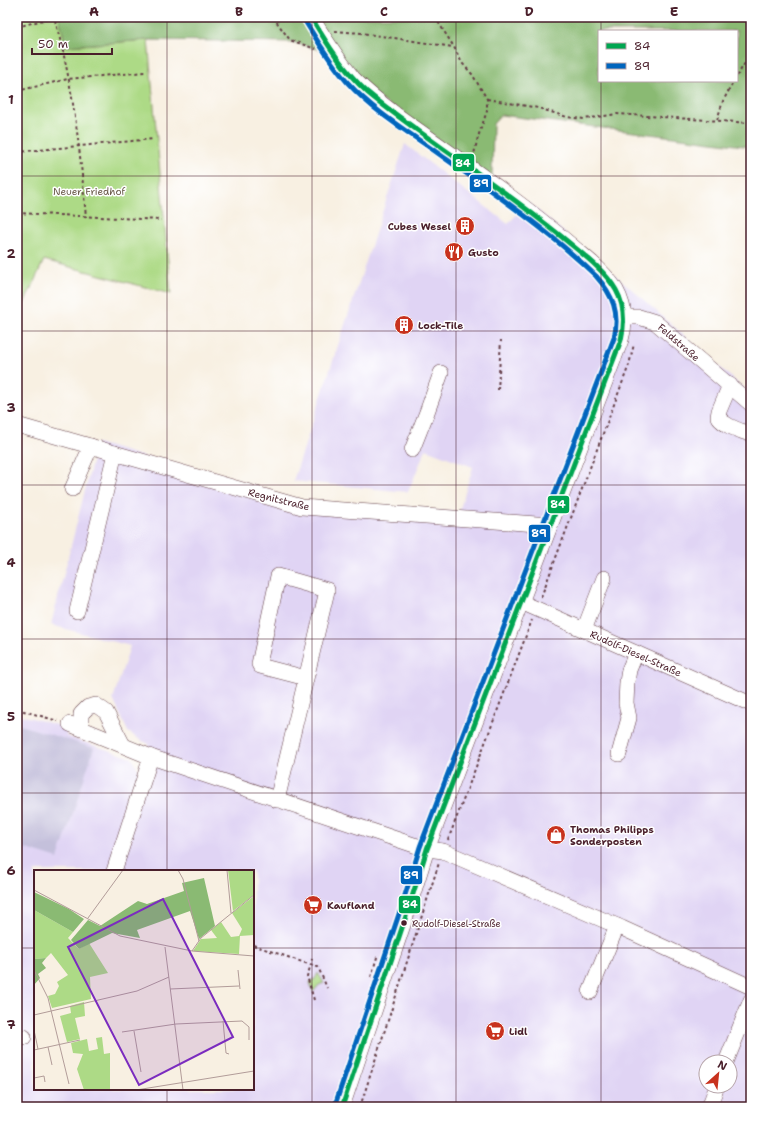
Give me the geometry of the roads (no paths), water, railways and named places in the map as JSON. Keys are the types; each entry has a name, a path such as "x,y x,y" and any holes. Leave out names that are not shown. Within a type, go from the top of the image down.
{"street":[{"path":"310,17 326,42 353,78 372,96 547,225 608,278 616,291 625,317 625,326 621,340 427,849 404,923 342,1107"},
{"name":"Feldstraße","path":"625,317 639,317 655,322 751,404"},
{"path":"412,450 441,373"},
{"path":"730,386 719,411 718,417 722,422 732,428 747,432 751,430"},
{"name":"Regnitstraße","path":"17,425 302,507 550,525"},
{"path":"72,489 91,446"},
{"path":"77,611 115,453"},
{"path":"277,800 327,591 278,576 259,664 260,666 306,678"},
{"path":"584,630 604,578"},
{"name":"Rudolf-Diesel-Straße","path":"521,602 751,704"},
{"path":"619,754 630,718 626,703 627,682 629,670 636,653"},
{"path":"123,745 106,712 96,705 88,707 81,714 75,726 151,757 277,800 427,849 443,851 617,926 751,987"},
{"path":"114,870 151,757"},
{"path":"590,992 617,926"},
{"path":"729,1054 751,1000"},
{"path":"708,1107 714,1094"}],"place":[{"name":"Cubes Wesel","path":"465,226"},
{"name":"Gusto","path":"454,252"},
{"name":"Lock-Tile","path":"404,325"},
{"name":"Thomas Philipps Sonderposten","path":"556,835"},
{"name":"Kaufland","path":"313,905"},
{"name":"Rudolf-Diesel-Straße","path":"404,923"},
{"name":"Lidl","path":"495,1031"}],"park label":[{"name":"Neuer Friedhof","path":"89,191"}]}
